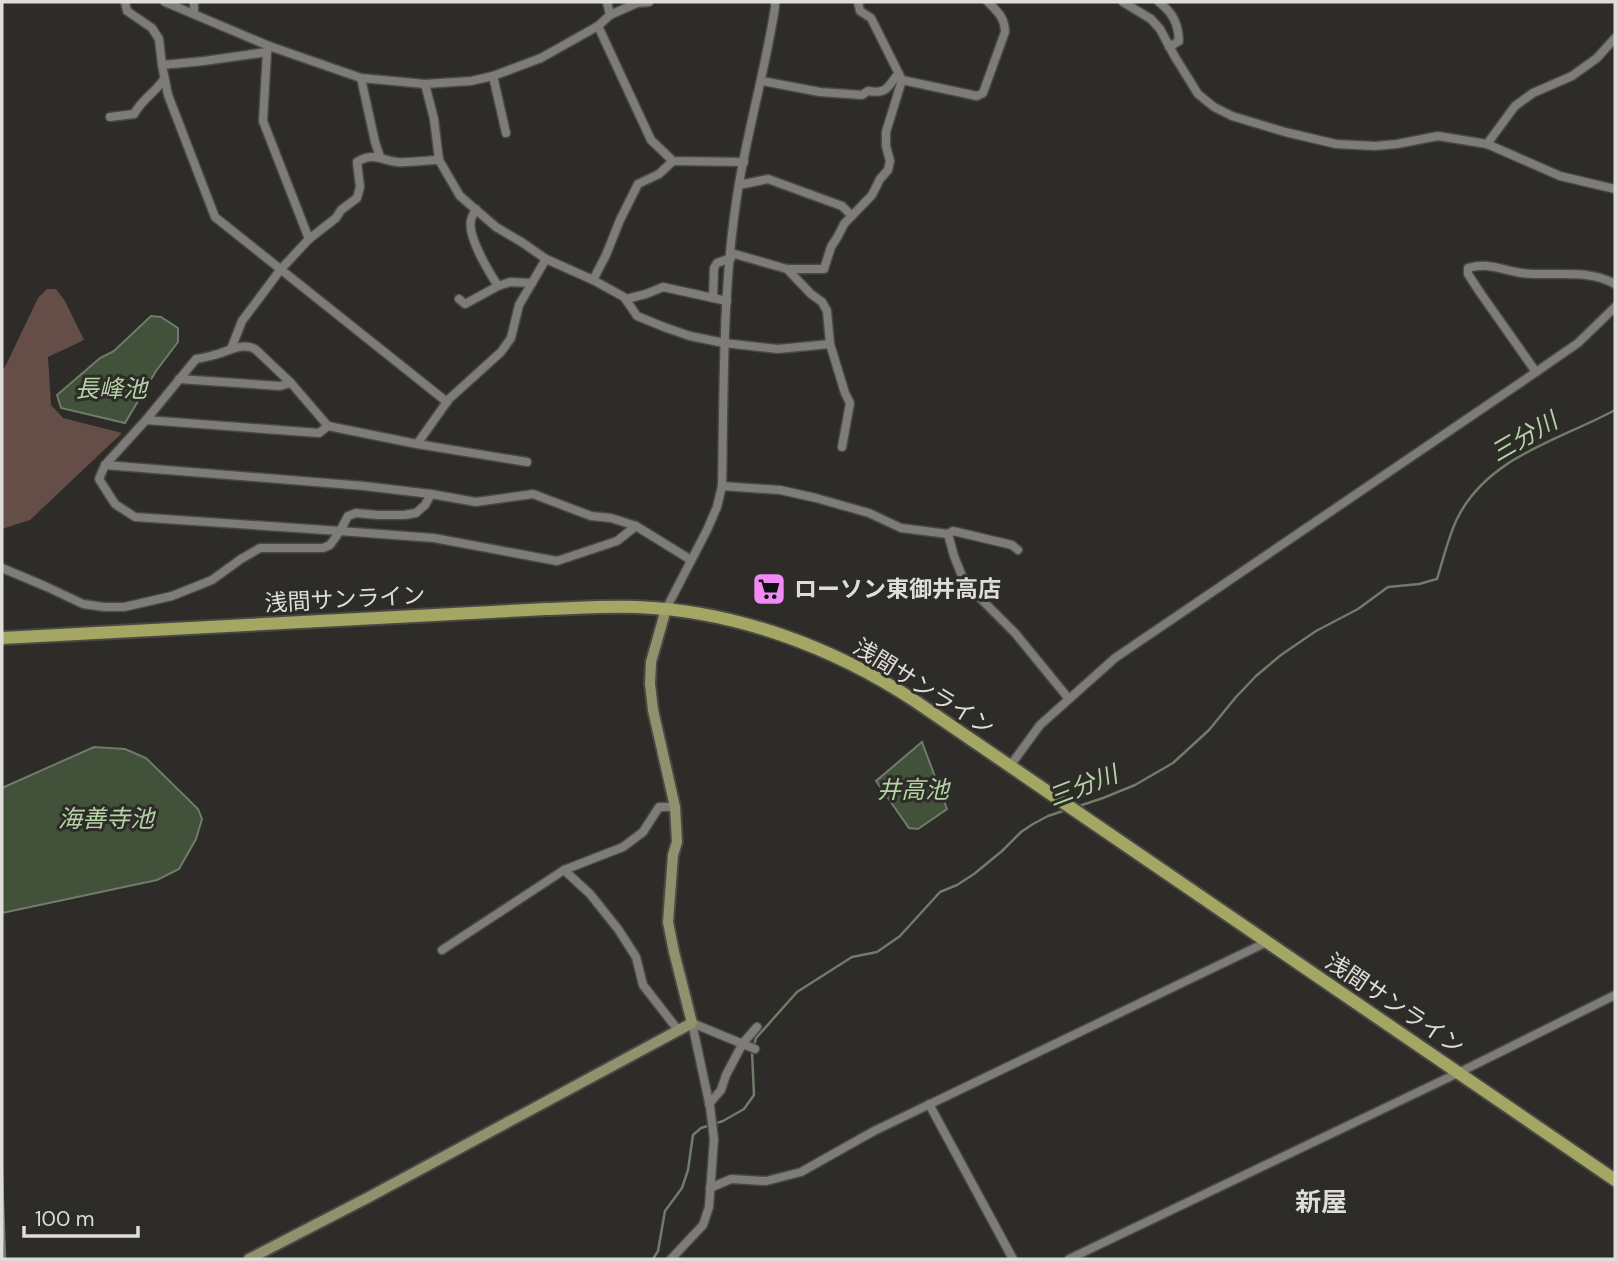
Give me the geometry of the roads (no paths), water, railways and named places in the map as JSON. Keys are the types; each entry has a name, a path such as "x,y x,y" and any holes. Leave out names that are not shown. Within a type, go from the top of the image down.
{"main road":[{"name":"浅間サンライン","path":"2,638 546,609 637,607 705,616 793,639 836,657 900,691 1615,1180"}],"street":[{"path":"125,2 127,12 152,28 159,40 168,95 215,217 447,402"},
{"path":"164,2 268,49 361,78 425,83 471,82 493,76 541,58 598,26 610,15 637,3 649,2"},
{"path":"194,2 194,14"},
{"path":"607,2 610,15"},
{"path":"671,1259 703,1225 709,1207 714,1139 692,1023 668,922 673,855 677,842 675,807 653,710 651,662 666,610 707,530 722,486 724,343 731,255 739,184 762,81 775,2"},
{"path":"713,298 714,268 731,255 787,269 824,269 831,247 844,223 872,195 888,170 890,161 886,132 900,77 871,18 860,11 858,2"},
{"path":"900,77 977,96 983,93 1005,32 999,12 988,2"},
{"path":"1123,2 1151,19 1160,29 1198,94 1214,107 1232,116 1336,144 1375,146 1438,136 1487,144 1560,176 1615,189"},
{"path":"1159,2 1170,11 1178,27 1179,41 1169,47"},
{"path":"598,26 651,140 673,161 744,162"},
{"path":"1487,144 1515,106 1533,93 1572,76 1597,58 1615,37"},
{"path":"162,65 204,61 268,49"},
{"path":"268,49 263,121 309,239"},
{"path":"493,76 506,133"},
{"path":"762,81 820,92 862,95 868,91 879,93 886,90 900,77"},
{"path":"361,78 380,157"},
{"path":"110,117 134,114 142,101 156,91 164,79"},
{"path":"425,83 434,119 439,160 460,196 496,227 546,259 593,280 626,299 637,316 690,336 778,349 830,344"},
{"path":"231,349 242,321 281,270 309,239 357,198 360,187 357,162 365,157 380,157 398,162 439,160"},
{"path":"593,280 638,184 659,174 673,161"},
{"path":"739,184 768,179 842,206 852,216"},
{"path":"476,209 471,220 471,229 485,264 498,286"},
{"path":"417,444 447,402 501,352 511,338 519,305 546,259"},
{"path":"1536,372 1479,291 1468,274 1468,268 1490,265 1523,273 1590,275 1615,284"},
{"path":"787,269 828,311 830,344 850,403 842,447"},
{"path":"459,299 465,304 510,282 532,283"},
{"path":"626,299 663,287 727,301"},
{"path":"1010,766 1040,725 1115,658 1536,372 1578,342 1615,307"},
{"path":"527,462 328,426 291,383 248,345 196,359 146,421 105,465 99,479 116,504 135,517 434,538 557,561 617,541 636,526"},
{"path":"179,379 280,386 291,383"},
{"path":"146,421 319,433 328,426"},
{"path":"105,465 364,486 477,502 533,494 591,516 611,518 636,526 691,560"},
{"path":"722,486 790,492 869,513 901,528 948,534 953,531 1012,545 1018,550"},
{"path":"2,568 83,604 124,607 172,596 212,580 260,548 323,548 331,545 348,516 356,513 416,513 425,505 431,494"},
{"path":"948,534 954,556 968,586 1015,633 1069,699"},
{"path":"442,950 564,870 623,847 643,832 659,807 675,807"},
{"path":"564,870 590,894 618,929 636,957 643,985 678,1030"},
{"path":"710,1188 731,1179 766,1181 801,1172 874,1131 1267,942"},
{"path":"1069,1259 1615,995"},
{"path":"249,1259 692,1023 755,1049"},
{"path":"709,1104 722,1090 726,1074 743,1043 757,1027"},
{"path":"929,1104 1013,1259"}],"water":[{"name":"長峰池","path":"151,316 161,317 178,328 178,342 156,371 125,423 61,408 57,395 100,358 114,351"},
{"name":"井高池","path":"922,742 947,809 918,829 909,828 876,781"},
{"name":"海善寺池","path":"94,747 125,749 146,758 198,809 202,819 196,839 179,869 157,880 2,913 2,788"}],"waterway":[{"name":"三分川","path":"1076,807 1135,785 1173,763 1209,730 1256,676 1316,631 1358,609 1388,587 1437,579 1458,517 1471,496 1488,479 1528,452 1615,410"},
{"name":"三分川","path":"754,1045 756,1038 797,992 852,957 877,952 900,936 940,892 974,874 1033,824 1066,810"},
{"name":"三分川","path":"653,1259 658,1251 665,1211 682,1188 688,1170 693,1135 701,1128 723,1121 744,1109 754,1095 752,1051"},
{"path":"2,1174 5,1259"}],"place":[{"name":"ローソン東御井高店","path":"769,589"}],"district":[{"name":"新屋","path":"1321,1202"}]}
